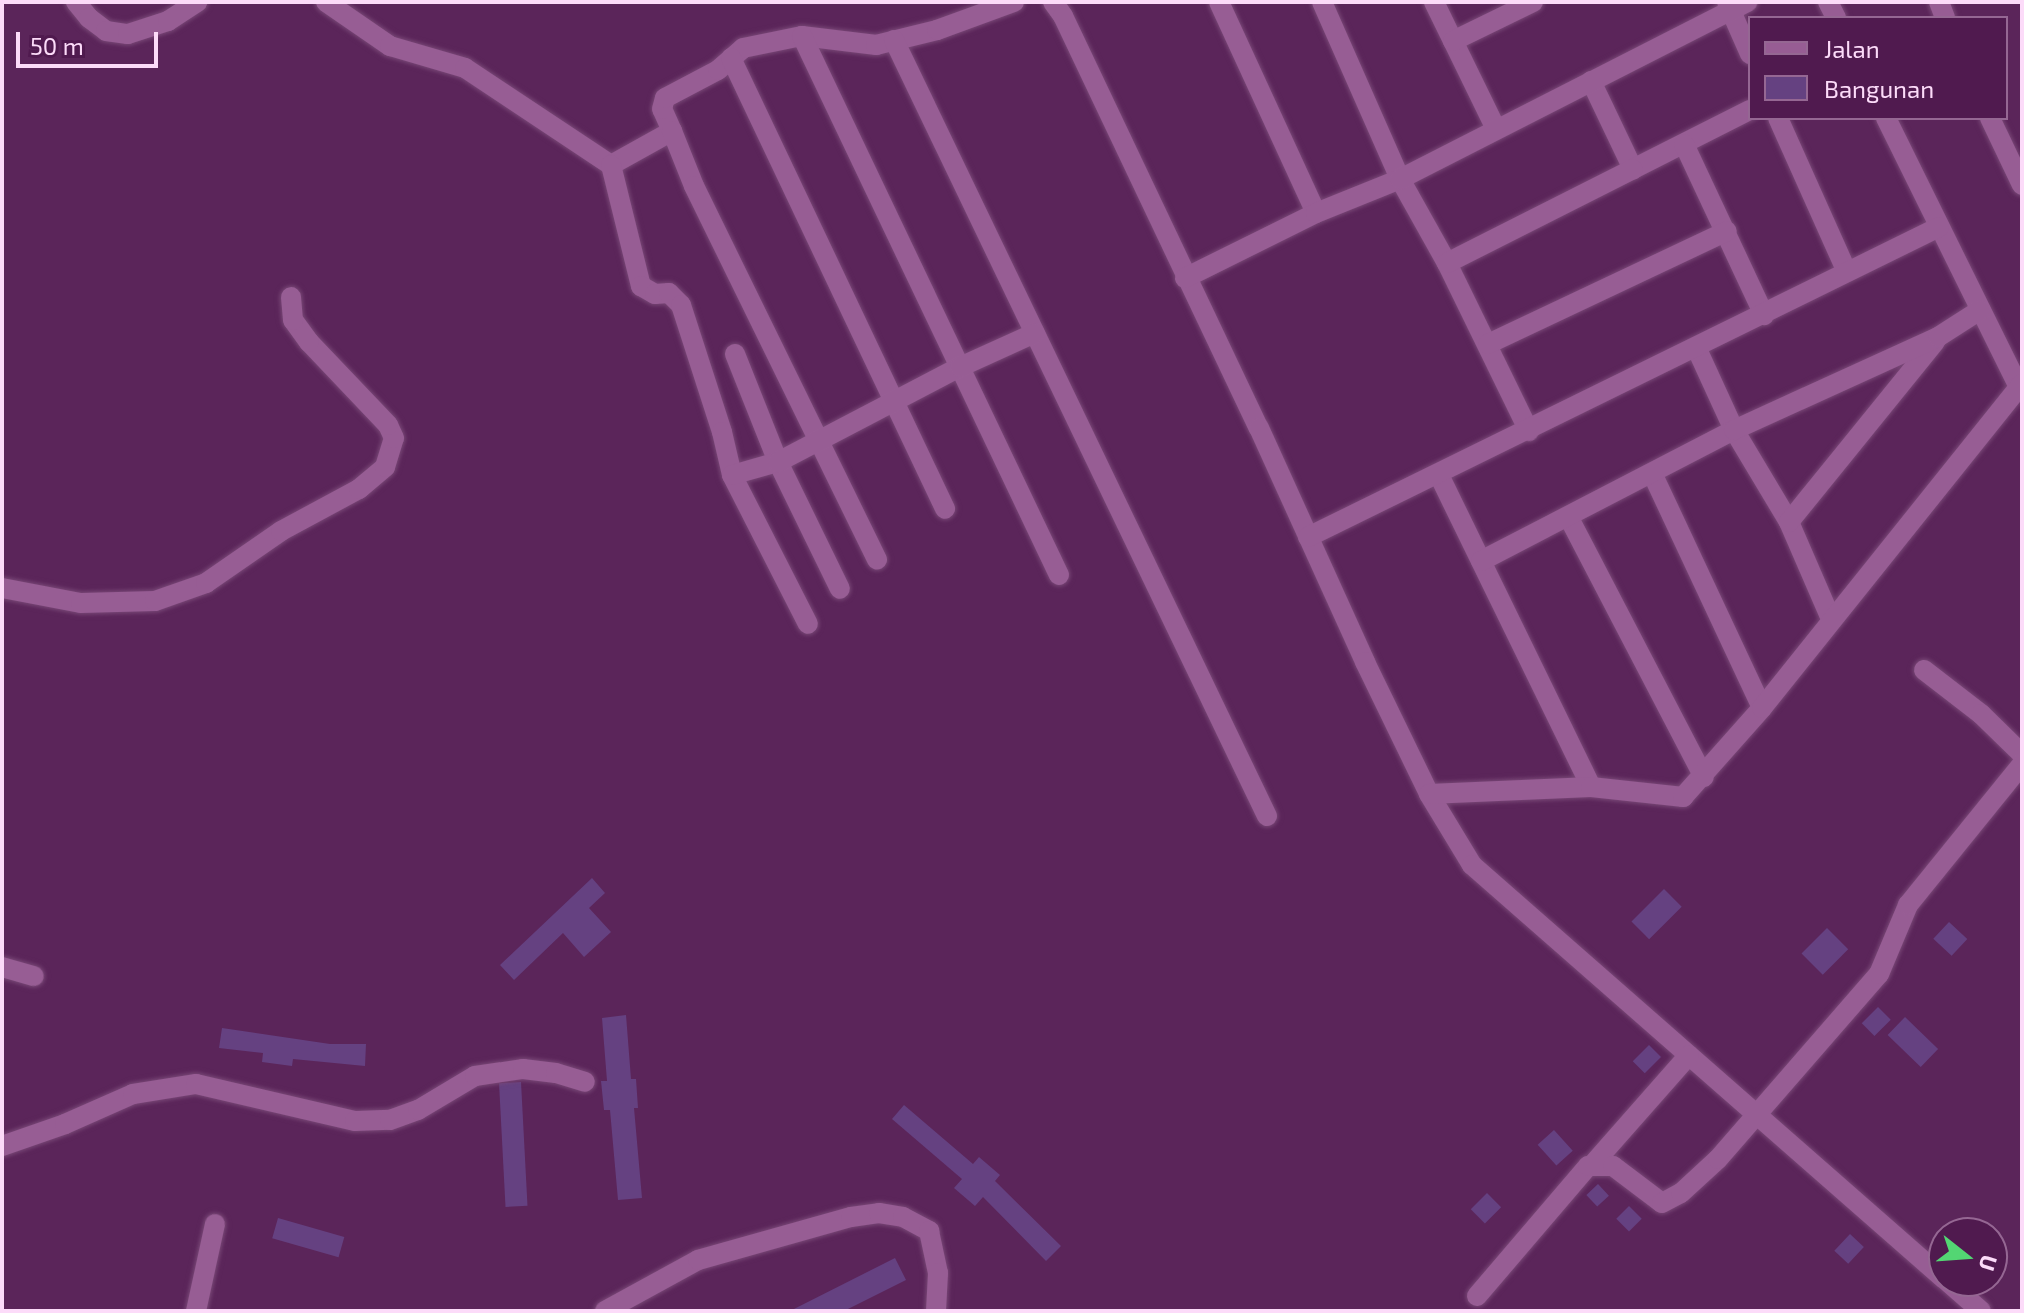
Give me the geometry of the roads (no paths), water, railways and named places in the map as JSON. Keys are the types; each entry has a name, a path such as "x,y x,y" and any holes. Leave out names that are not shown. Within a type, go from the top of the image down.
{"street":[{"path":"76,2 89,18 106,31 128,34 168,21 197,2"},
{"path":"326,2 390,46 465,68 611,165 641,286 655,294 669,293 681,305 715,408 732,475 808,624"},
{"path":"877,560 694,186 662,109 665,98 718,70 743,48 802,36 876,45 937,30 1014,2"},
{"path":"1219,2 1316,213"},
{"path":"1322,2 1400,179 1447,263 1529,431"},
{"path":"1434,2 1496,129"},
{"path":"1453,41 1533,2"},
{"path":"1062,5 1185,278 1429,794 1472,865 1493,887 1928,1265"},
{"path":"1185,278 1316,213 1400,179 1735,5 1748,47"},
{"path":"802,36 1059,575"},
{"path":"894,40 1267,816"},
{"path":"731,58 857,331 945,509"},
{"path":"1591,81 1633,169"},
{"path":"1447,263 1748,111"},
{"path":"1779,120 1846,270"},
{"path":"1429,794 1591,787 1678,799 1704,777 1762,708 2021,386 1980,310 1887,120"},
{"path":"1991,120 2022,185"},
{"path":"611,165 672,131"},
{"path":"1684,144 1764,315"},
{"path":"1308,537 1764,315 1846,270 1939,227"},
{"path":"1488,344 1727,231"},
{"path":"2,588 81,603 155,601 206,583 281,531 359,489 385,467 394,438 388,425 309,342 293,320 291,297"},
{"path":"1481,561 1734,430 1938,337 1980,310"},
{"path":"732,475 778,462 960,367 1035,333"},
{"path":"1789,522 1938,337"},
{"path":"1696,347 1734,430 1789,522 1831,619"},
{"path":"735,354 778,462 840,589"},
{"path":"1652,473 1762,708"},
{"path":"1439,475 1591,787"},
{"path":"1569,518 1704,777"},
{"path":"1924,670 1981,714 2022,754"},
{"path":"1593,1164 1613,1166 1655,1201 1665,1203 1718,1159 1879,974 1908,905 2022,764"},
{"path":"2,967 34,976"},
{"path":"1477,1296 1689,1055"},
{"path":"2,1146 65,1124 133,1094 196,1084 355,1121 390,1120 418,1110 475,1076 523,1069 556,1073 585,1082"},
{"path":"605,1311 698,1260 851,1217 879,1213 903,1217 929,1231 938,1273 936,1311"},
{"path":"196,1311 215,1224"},
{"path":"1965,1297 1981,1311"}]}
